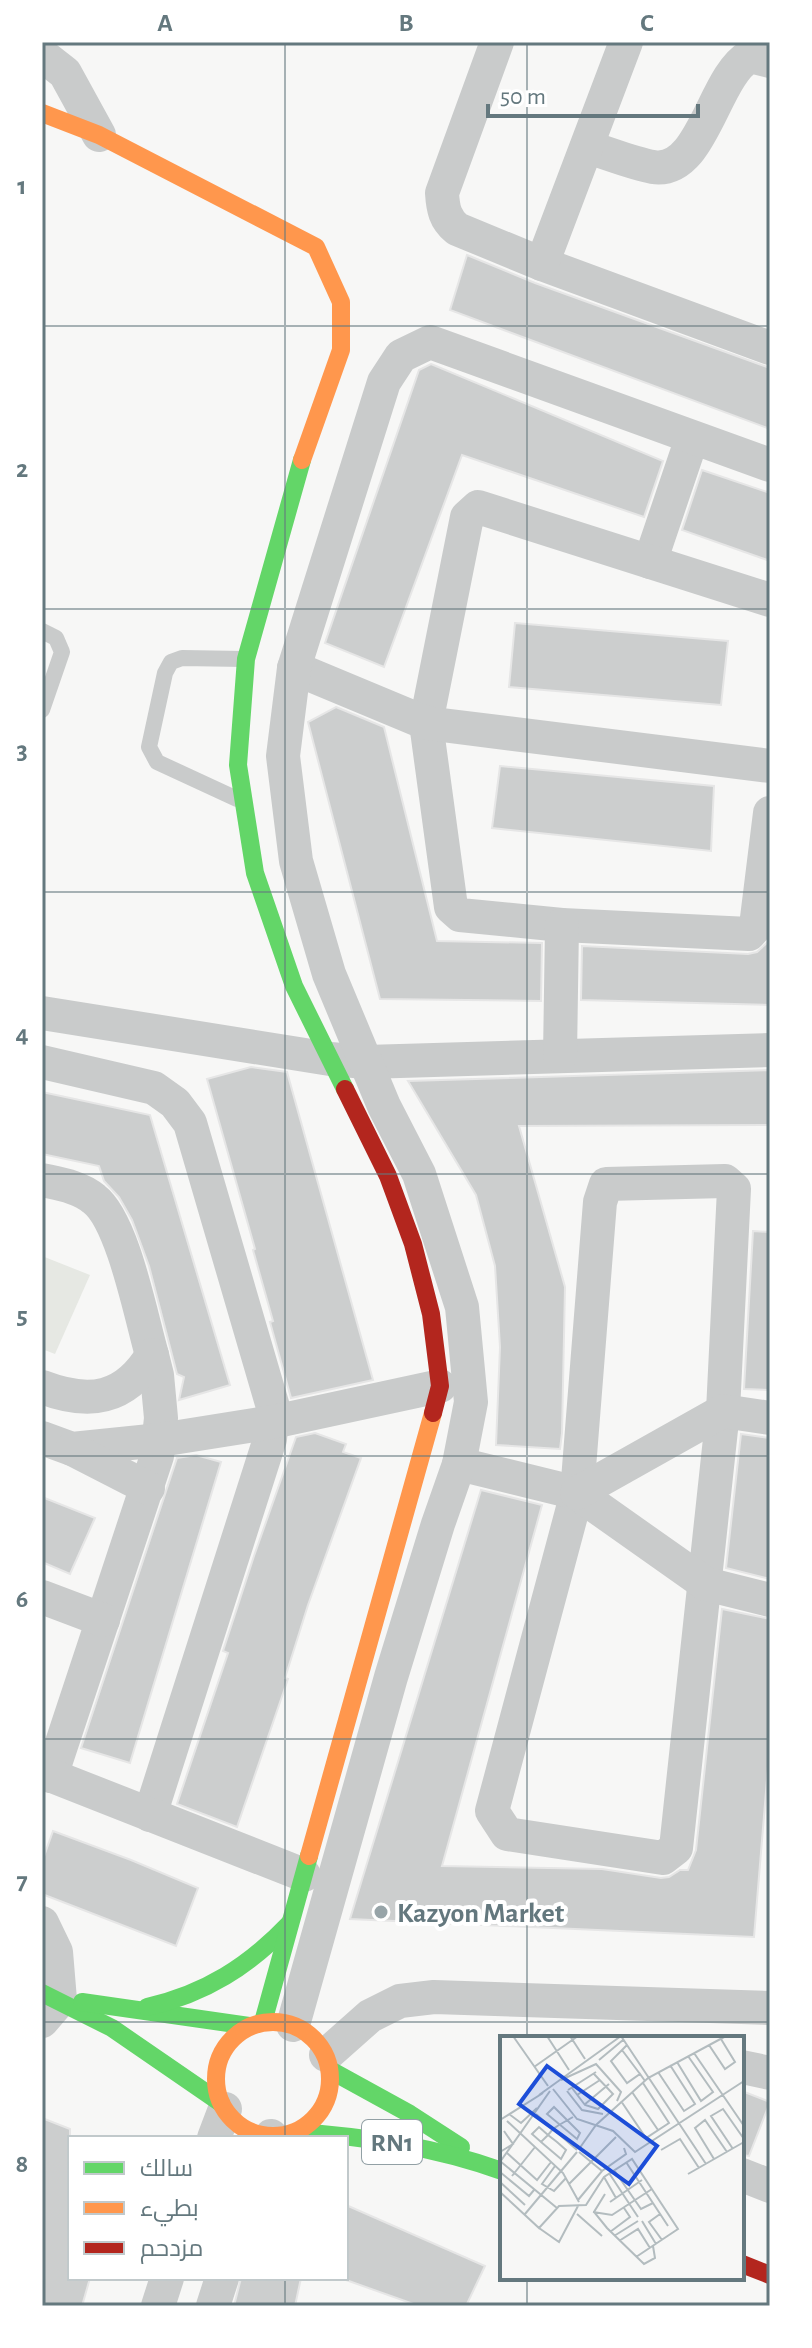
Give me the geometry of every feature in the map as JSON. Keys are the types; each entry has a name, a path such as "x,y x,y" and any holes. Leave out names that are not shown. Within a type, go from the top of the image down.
{"street":[{"path":"497,42 442,193 448,221 457,229 542,264 770,348"},
{"path":"542,264 626,42"},
{"path":"42,55 65,73 99,135"},
{"path":"587,147 656,168 672,163 686,154 696,141 727,79 740,62 750,56 770,61"},
{"path":"42,113 99,135 316,247 341,302 341,350 296,476 246,659 238,765 255,873 294,986 388,1176 413,1244 431,1314 440,1386 290,1923 269,2025"},
{"path":"269,2025 391,1677 459,1464 471,1402 462,1307 419,1174 384,1106 329,974 296,861 283,756 294,668 384,382 401,356 430,342 441,344 770,465"},
{"path":"650,562 692,438"},
{"path":"770,600 478,507 467,517 426,723 451,907 460,915 562,925 749,934 756,926 770,813"},
{"path":"294,668 426,723 770,766"},
{"path":"560,1056 562,925"},
{"path":"42,1013 330,1059 366,1062 770,1050"},
{"path":"42,1062 154,1088 175,1103 190,1123 270,1393 273,1422 270,1439 150,1815"},
{"path":"42,1180 93,1197 110,1216 152,1355 160,1397 160,1440 148,1488 46,1774 304,1875"},
{"path":"725,1181 734,1189 723,1411 676,1848 663,1858 507,1834 492,1811 577,1493 600,1202 606,1184 725,1181"},
{"path":"42,1387 67,1396 101,1396 132,1381 152,1355"},
{"path":"57,1443 160,1440 273,1422 440,1386"},
{"path":"577,1493 723,1411 770,1418"},
{"path":"57,1443 148,1488"},
{"path":"459,1464 577,1493 706,1584 770,1600"},
{"path":"42,1597 103,1620"},
{"path":"42,1923 56,1952 48,2005 135,2009 269,2025"},
{"path":"135,2009 170,2003 216,1985 237,1973 265,1950 290,1923"},
{"path":"328,2063 370,2016 400,2001 434,1997 770,2008"},
{"name":"RN1","path":"48,2005 143,2048 220,2117 253,2133 279,2135 320,2113 327,2100 328,2063"},
{"path":"220,2117 216,2073 219,2059 237,2035 269,2025"},
{"name":"RN1","path":"269,2025 307,2032 328,2063 494,2167"},
{"path":"744,2067 770,2073"},
{"name":"RN1","path":"348,2139 392,2142 494,2167"},
{"path":"744,2176 770,2186"},
{"path":"744,2265 770,2275"},
{"path":"158,2306 166,2280"},
{"path":"213,2306 221,2280"}],"lane":[{"path":"42,631 56,638 62,652 42,710"},
{"path":"244,802 157,762 149,747 165,673 171,662 182,658 246,659"}],"shaded area":[{"path":"42,1256 90,1275 55,1354 42,1349"}],"building":[{"path":"467,255 535,283 770,368 770,429 450,310"},
{"path":"431,364 663,461 644,517 462,455 384,667 325,643 419,370"},
{"path":"702,470 770,493 770,561 682,530"},
{"path":"515,623 728,641 721,705 509,687"},
{"path":"336,707 384,727 437,941 542,943 541,1001 380,999 308,722"},
{"path":"500,766 714,786 711,851 492,828"},
{"path":"770,940 770,1005 581,1000 582,946 748,954 757,952"},
{"path":"251,1067 287,1072 373,1380 291,1398 270,1322 273,1321 255,1249 207,1079"},
{"path":"770,1070 770,1125 519,1126 565,1287 562,1433 560,1449 496,1445 500,1347 495,1266 476,1195 408,1081"},
{"path":"42,1092 150,1115 230,1385 179,1400 184,1377 177,1374 149,1266 132,1220 119,1197 104,1181 99,1166 42,1154"},
{"path":"753,1231 770,1232 770,1390 744,1389"},
{"path":"315,1433 346,1444 343,1452 361,1458 308,1605 285,1678 288,1679 237,1827 177,1804 228,1653 223,1651 296,1437"},
{"path":"741,1434 770,1438 770,1579 726,1568"},
{"path":"196,1455 221,1462 130,1763 81,1748 177,1458"},
{"path":"481,1490 542,1505 442,1866 602,1869 661,1878 688,1870 696,1850 722,1609 770,1619 770,1743 754,1937 350,1919"},
{"path":"42,1497 95,1518 70,1574 42,1562"},
{"path":"53,1831 198,1888 176,1946 42,1894 42,1862"},
{"path":"744,2092 770,2102 749,2156 744,2155"},
{"path":"42,2118 70,2129 68,2280 89,2280 82,2306 42,2306"},
{"path":"348,2206 485,2266 466,2306 419,2306 346,2280"},
{"path":"240,2280 301,2280 295,2306 234,2306"}],"traffic: fast":[{"path":"302,460 246,659 238,765 255,873 294,986 345,1089"},
{"path":"263,2022 309,1856"},
{"path":"147,2007 188,1994 225,1976 259,1952 290,1923"},
{"path":"42,1993 112,2028 221,2103"},
{"path":"82,2002 249,2026"},
{"path":"330,2070 410,2114 461,2147"},
{"path":"297,2132 339,2136"},
{"path":"348,2137 452,2155 500,2170"}],"traffic: slow":[{"path":"42,113 99,135 316,247 341,302 341,350 302,460"},
{"path":"309,1856 433,1413"},
{"path":"273,2022 305,2031 321,2047 330,2079 321,2111 305,2127 273,2136 241,2127 225,2111 216,2079 225,2047 241,2031 273,2022"}],"traffic: jam":[{"path":"345,1089 388,1176 413,1244 431,1314 440,1386 433,1413"},
{"path":"744,2265 770,2275"}],"place":[{"name":"Kazyon Market","path":"381,1912"}]}
